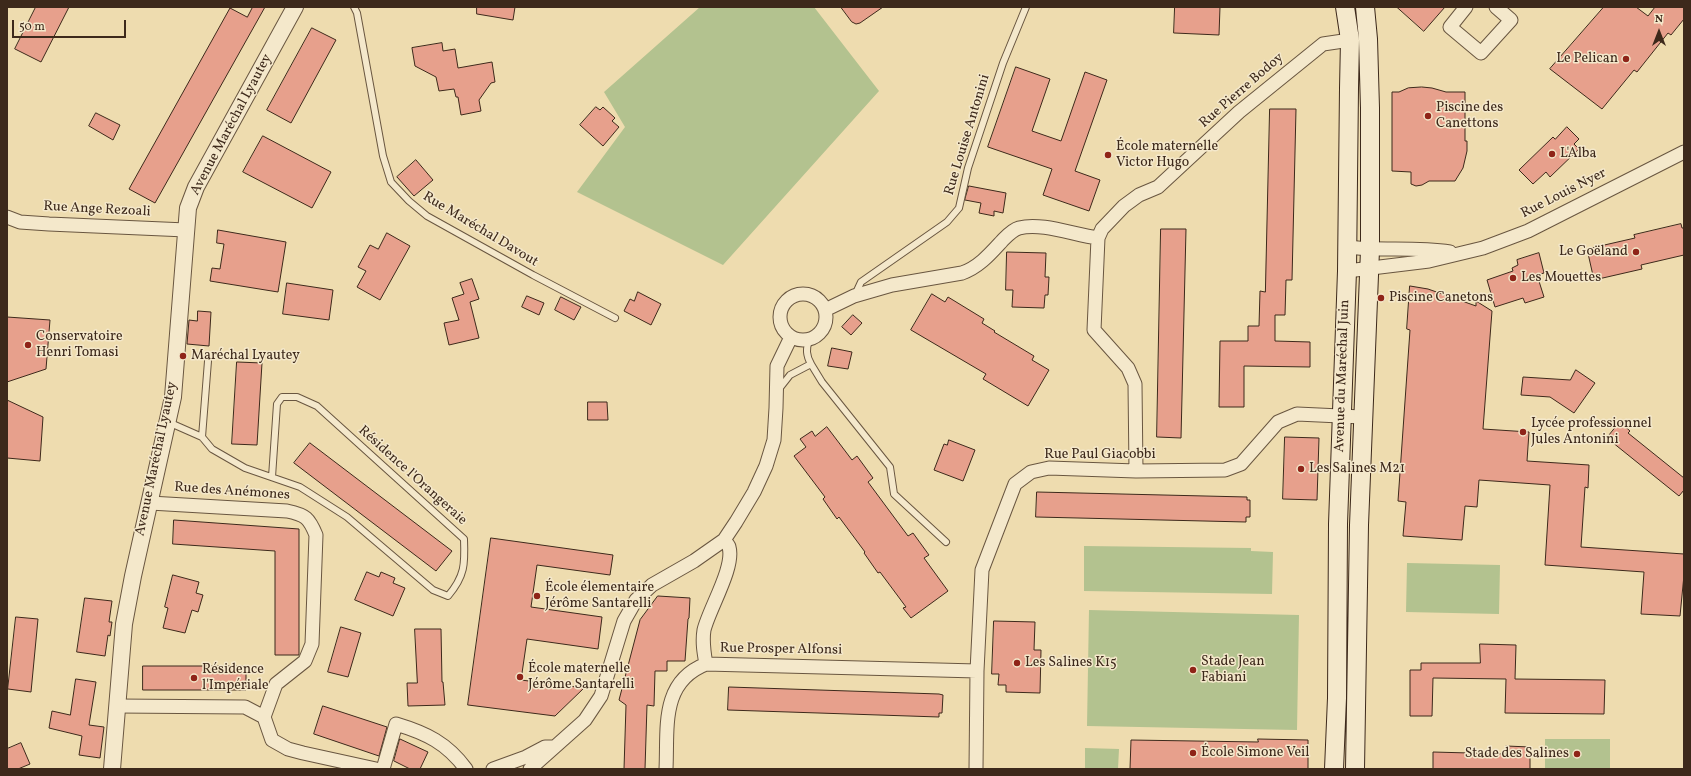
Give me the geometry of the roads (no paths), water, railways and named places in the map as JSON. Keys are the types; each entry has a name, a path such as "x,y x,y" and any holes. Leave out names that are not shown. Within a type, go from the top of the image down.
{"main road":[{"name":"Avenue du Maréchal Juin","path":"1334,769 1337,698 1338,524 1347,271 1346,247 1350,40 1345,7"},
{"name":"Avenue du Maréchal Juin","path":"1355,769 1362,417 1370,250 1370,108 1368,39 1365,7"}],"street":[{"name":"Avenue Maréchal Lyautey","path":"112,769 124,624 133,576 173,397 188,208 196,186 295,7"},
{"path":"1466,7 1450,27 1481,53 1511,20 1496,7"},
{"name":"Rue Pierre Bodoy","path":"1098,238 1102,229 1124,206 1139,195 1158,187 1239,112 1323,44 1350,40"},
{"name":"Rue Louis Nyer","path":"1347,271 1428,261 1455,253 1483,248 1528,231 1684,152"},
{"name":"Rue Ange Rezoali","path":"7,217 20,222 186,230"},
{"path":"826,310 854,296 892,285 972,270 988,257 1008,234 1018,229 1030,226 1042,227 1098,238 1094,330 1128,368 1135,384 1136,471"},
{"name":"Rue Louis Nyer","path":"1346,247 1370,250 1426,249 1455,253"},
{"path":"802,294 810,294 817,298 826,310 826,324 823,330 809,340 803,341 791,337 785,333 779,319 783,304 788,299 802,294"},
{"path":"530,769 585,720 601,696 624,621 636,600 652,585 694,561 724,540 754,492 766,466 774,440 777,366 791,337"},
{"name":"Rue Paul Giacobbi","path":"976,769 977,671 982,570 1015,484 1032,472 1049,468 1136,471 1225,470 1242,464 1278,422 1297,414 1362,417"},
{"name":"Rue des Anémones","path":"150,503 287,511 301,514 311,523 316,535 312,644 305,661 276,684 264,717"},
{"path":"706,664 703,645 704,630 725,574 730,556 729,546 724,540"},
{"name":"Rue Prosper Alfonsi","path":"666,769 668,709 671,699 680,682 693,670 706,664 977,671"},
{"path":"117,706 245,707 264,717 272,740 288,749 376,769"},
{"path":"383,769 396,724 415,730 439,741 458,758 466,769"},
{"path":"492,769 526,757 545,748 554,748"}],"lane":[{"name":"Rue Maréchal Davout","path":"354,7 357,13 383,156 390,182 427,216 533,275 615,318"},
{"name":"Rue Louise Antonini","path":"854,296 861,282 947,222 959,208 968,168 1003,63 1026,7"},
{"path":"809,340 806,349 807,358 822,382 890,467 894,494 946,542"},
{"path":"202,436 208,361"},
{"path":"776,391 790,375 811,364"},
{"name":"Résidence l'Orangeraie","path":"168,422 202,436 212,450 245,468 300,487 347,516 433,590 448,596 456,586 465,562 464,539 317,406 297,397 282,397 277,404 272,477"}],"place":[{"name":"Le Pelican","path":"1626,59"},
{"name":"Piscine des Canettons","path":"1428,116"},
{"name":"L'Alba","path":"1552,154"},
{"name":"École maternelle Victor Hugo","path":"1108,155"},
{"name":"Le Goëland","path":"1636,252"},
{"name":"Les Mouettes","path":"1513,278"},
{"name":"Piscine Canetons","path":"1381,298"},
{"name":"Conservatoire Henri Tomasi","path":"28,345"},
{"name":"Maréchal Lyautey","path":"183,356"},
{"name":"Lycée professionnel Jules Antonini","path":"1523,432"},
{"name":"Les Salines M21","path":"1301,469"},
{"name":"École élementaire Jérôme Santarelli","path":"537,596"},
{"name":"Les Salines K15","path":"1017,663"},
{"name":"Stade Jean Fabiani","path":"1193,670"},
{"name":"École maternelle Jérôme Santarelli","path":"520,677"},
{"name":"Résidence l'Impériale","path":"194,678"},
{"name":"École Simone Veil","path":"1193,753"},
{"name":"Stade des Salines","path":"1577,754"}]}
